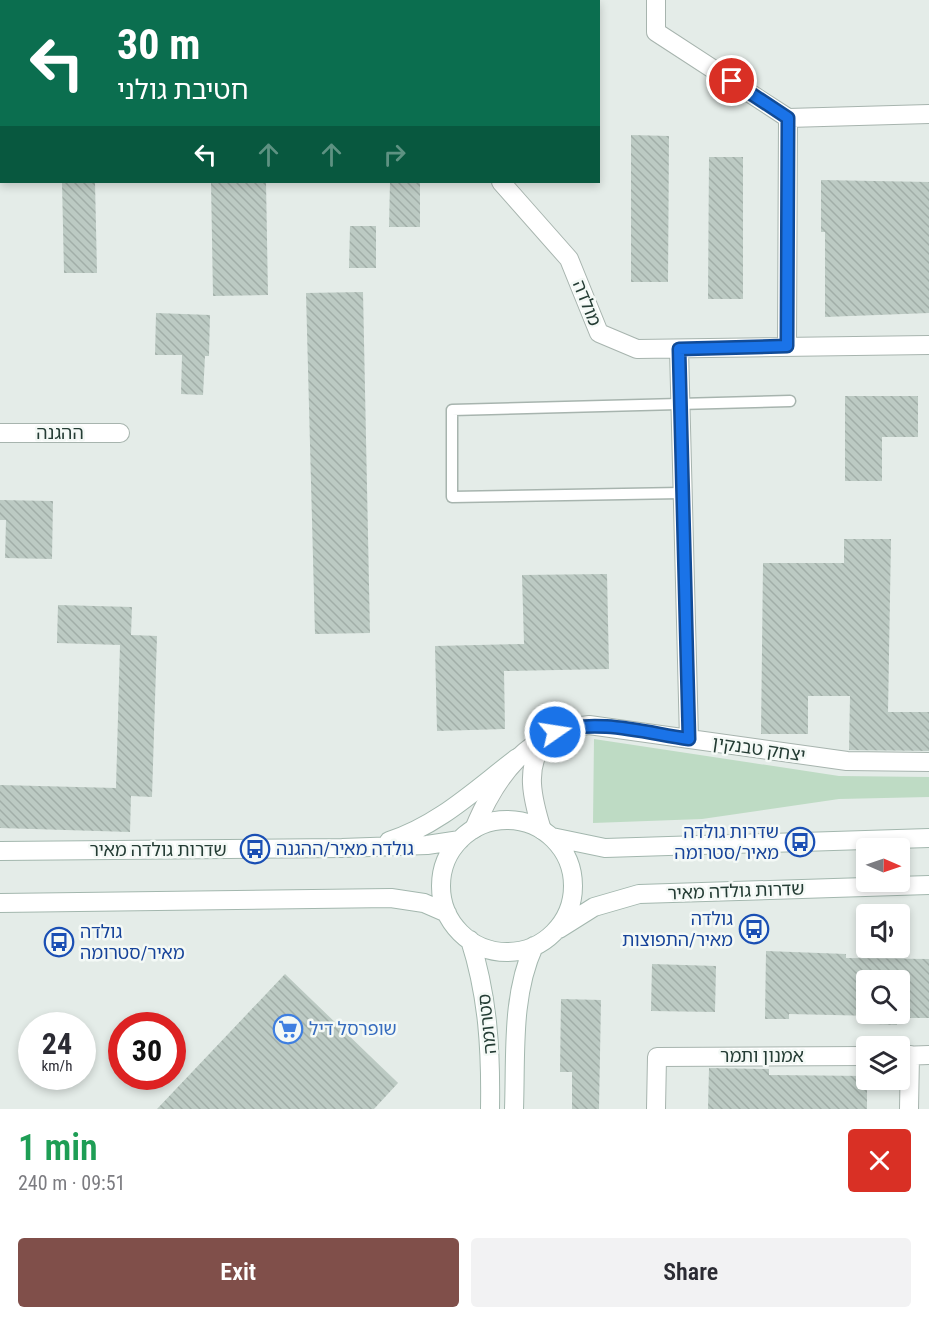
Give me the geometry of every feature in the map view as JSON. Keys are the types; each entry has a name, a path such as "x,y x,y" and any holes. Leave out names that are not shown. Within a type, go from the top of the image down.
{"street":[{"path":"656,0 656,32 788,118 929,114"},
{"path":"787,346 788,118"},
{"name":"מולדה","path":"502,183 569,259 599,333 637,349 929,345"},
{"path":"679,349 689,739"},
{"name":"ההגנה","path":"0,433 120,434"},
{"name":"יצחק טבנקין","path":"474,829 496,783 517,758 555,732 572,727 589,725 847,761 929,762"},
{"path":"555,732 539,749 532,772 533,798 547,833 569,864 573,885 566,917 553,934 534,946 516,951 497,951 470,940 457,928 447,913 442,891 444,869 460,840 474,829 491,822 508,820 526,822 547,833 605,848 929,838"},
{"path":"360,848 396,839 424,827 457,806 517,758"},
{"name":"שדרות גולדה מאיר","path":"0,851 360,848 427,845 460,840"},
{"name":"שדרות גולדה מאיר","path":"553,934 594,907 639,894 929,885"},
{"path":"0,903 391,897 424,903 447,913"},
{"name":"סטרומה","path":"470,940 483,984 488,1017 490,1109"},
{"name":"סטרומה","path":"514,1109 519,994 527,962 534,946"},
{"path":"910,1056 929,1055"},
{"name":"אמנון ותמר","path":"656,1109 657,1057 856,1056"},
{"path":"908,1090 909,1109"}],"lane":[{"path":"681,493 452,497 452,410 790,401"}],"green space":[{"path":"594,739 839,776 929,777 929,797 839,799 702,819 593,823"}],"building":[{"path":"631,135 669,136 668,282 631,282"},
{"path":"709,157 743,157 743,299 708,299"},
{"path":"821,180 929,182 929,313 825,317 825,232 821,232"},
{"path":"62,183 95,183 97,273 64,273"},
{"path":"211,183 266,183 268,295 213,296"},
{"path":"390,183 420,183 420,227 389,227"},
{"path":"350,226 376,226 376,268 349,268"},
{"path":"363,292 370,633 315,634 306,293"},
{"path":"156,313 210,315 209,356 205,356 203,395 181,394 182,355 155,355"},
{"path":"845,396 918,396 918,437 882,437 882,481 845,481"},
{"path":"0,500 53,501 52,559 5,558 6,520 0,520"},
{"path":"844,539 891,539 888,712 929,712 929,751 849,750 850,696 808,696 808,734 761,734 763,563 844,563"},
{"path":"607,574 609,669 504,671 505,729 437,731 435,646 524,644 522,575"},
{"path":"58,605 132,607 131,635 157,636 152,797 131,796 130,832 0,828 0,785 116,788 120,645 57,643"},
{"path":"766,951 846,954 846,958 929,959 929,1018 910,1018 910,970 856,970 856,1016 789,1014 789,1019 765,1019"},
{"path":"652,964 716,966 715,1012 651,1011"},
{"name":"שופרסל דיל","path":"285,974 398,1083 374,1109 157,1109 175,1090 186,1090 186,1078"},
{"path":"561,999 601,1000 599,1109 572,1109 572,1072 560,1072"},
{"path":"709,1068 769,1069 769,1075 856,1076 856,1090 867,1090 867,1109 708,1109"}],"place":[{"name":"שדרות גולדה מאיר/סטרומה","path":"800,842"},
{"name":"גולדה מאיר/ההגנה","path":"255,849"},
{"name":"גולדה מאיר/התפוצות","path":"754,929"},
{"name":"גולדה מאיר/סטרומה","path":"59,942"},
{"name":"שופרסל דיל","path":"288,1029"}],"route":[{"path":"555,732 589,725 689,739 679,349 787,346 788,118 732,81"}]}
